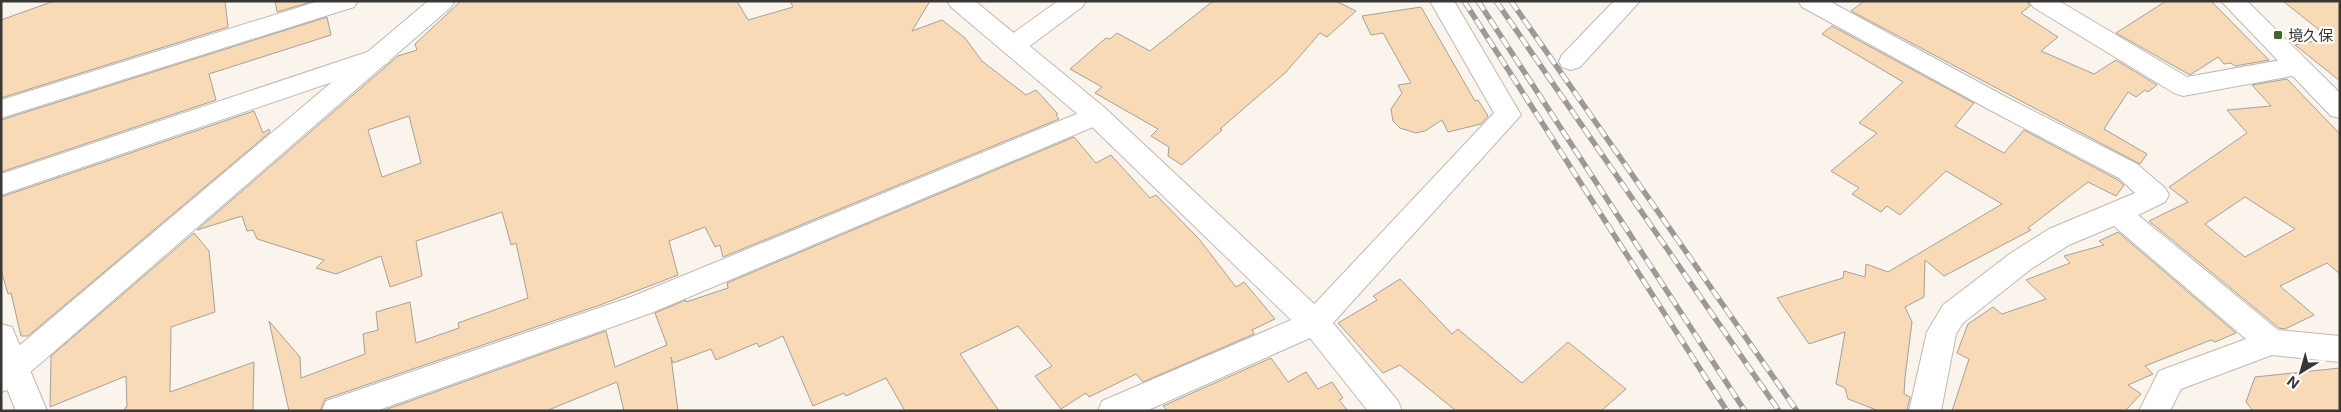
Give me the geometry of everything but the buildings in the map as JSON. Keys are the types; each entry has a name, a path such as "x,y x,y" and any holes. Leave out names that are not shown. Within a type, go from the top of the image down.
{"street":[{"path":"1,109 346,1"},
{"path":"32,411 6,362 379,57 443,1"},
{"path":"959,1 1096,115 1315,323 1388,411"},
{"path":"1014,46 1074,1"},
{"path":"1113,411 1315,323 1508,115 1442,1"},
{"path":"1571,61 1628,1"},
{"path":"1810,1 1997,103 2128,170 2155,195 2059,237 2021,261 1953,314 1942,332 1925,411"},
{"path":"2041,1 2183,87 2297,66"},
{"path":"2232,1 2340,109"},
{"path":"1,185 379,57"},
{"path":"337,411 641,305 1096,115"},
{"path":"2117,213 2271,342"},
{"path":"2154,411 2170,380 2271,342 2340,349"}],"railway":[{"path":"1464,1 1727,411"},
{"path":"1478,1 1745,411"},
{"path":"1496,1 1779,411"},
{"path":"1511,1 1797,411"}],"place":[{"name":"境久保","path":"2278,35"}]}
